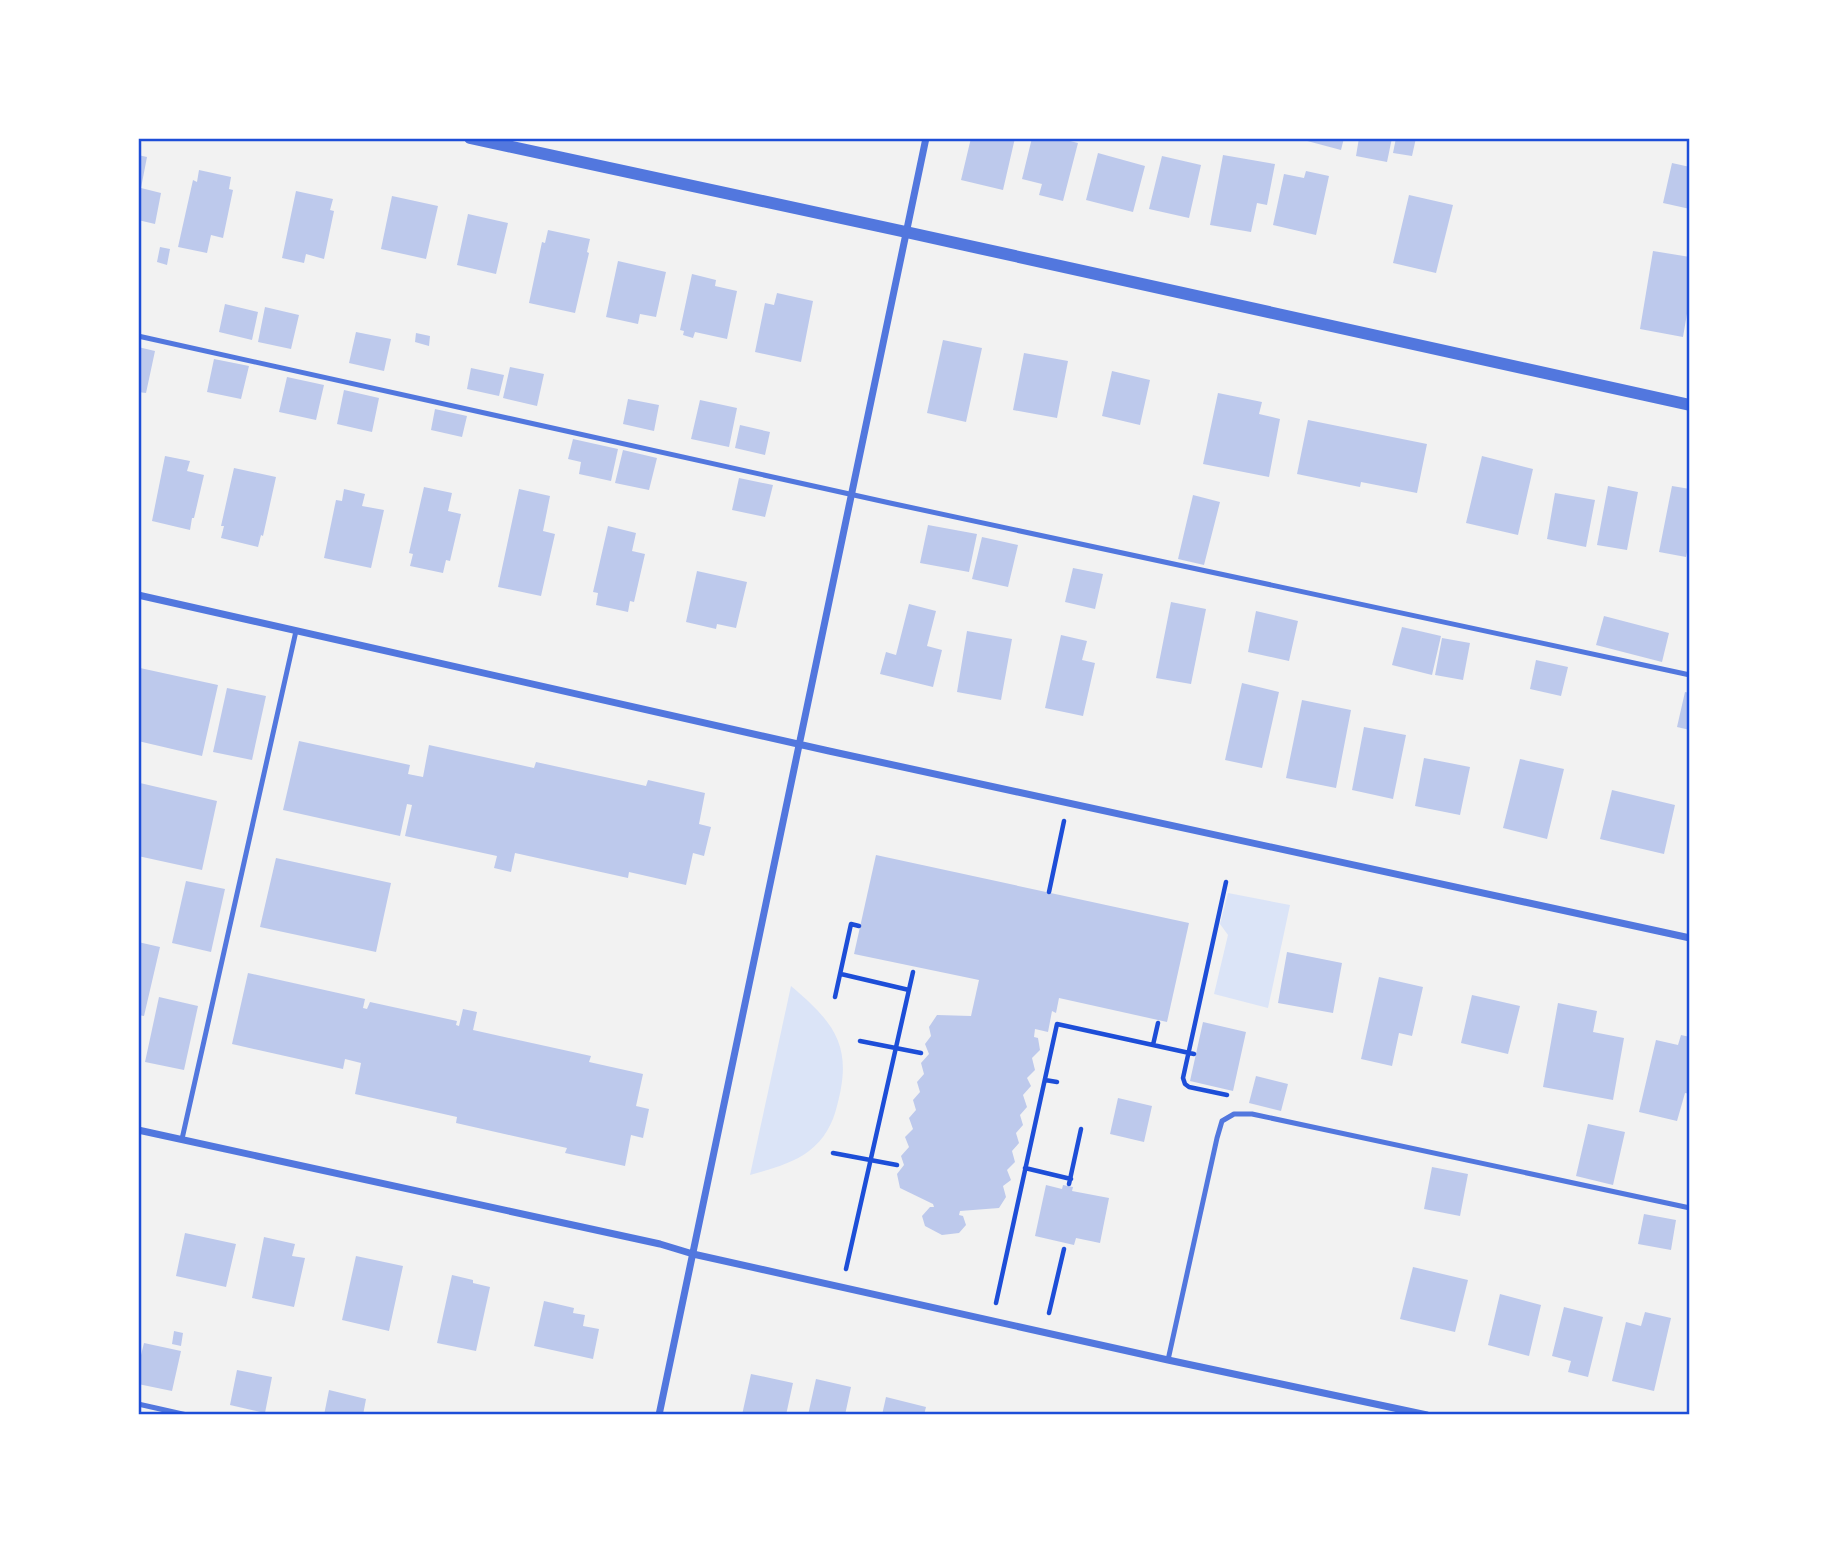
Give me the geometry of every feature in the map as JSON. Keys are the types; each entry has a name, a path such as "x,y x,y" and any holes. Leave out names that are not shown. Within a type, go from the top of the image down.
{"street":[{"path":"470,138 1690,405"},
{"path":"659,1415 926,138"},
{"path":"138,595 800,745 1690,938"},
{"path":"138,1130 660,1244 693,1254 1168,1360 1427,1415"}],"lane":[{"path":"1685,138 1690,139"},
{"path":"138,336 1690,676"},
{"path":"182,1139 296,631"},
{"path":"1168,1360 1217,1138 1222,1121 1234,1114 1252,1114 1690,1208"},
{"path":"138,1404 187,1415"}],"path":[{"path":"1049,892 1068,804"},
{"path":"1226,882 1191,1053 1183,1078 1189,1087 1231,1096"},
{"path":"835,998 852,924 859,926"},
{"path":"842,1287 913,972"},
{"path":"841,974 909,990"},
{"path":"1153,1045 1158,1023"},
{"path":"993,1321 1057,1024 1191,1053"},
{"path":"860,1041 921,1053"},
{"path":"1045,1080 1057,1082"},
{"path":"1025,1168 1070,1181 1081,1129"},
{"path":"833,1153 897,1165"},
{"path":"1045,1332 1064,1248"}],"shaded area":[{"path":"1228,893 1290,905 1268,1008 1214,994 1228,935 1220,924"},
{"path":"791,986 819,1012 837,1038 843,1068 841,1085 830,1125 814,1147 788,1163 750,1175"}],"building":[{"path":"971,138 1015,138 1003,190 961,180"},
{"path":"1032,138 1058,138 1078,143 1063,201 1039,195 1042,184 1022,179"},
{"path":"1296,138 1344,138 1341,150"},
{"path":"1359,138 1392,138 1387,162 1356,156"},
{"path":"1396,138 1416,138 1412,156 1393,153"},
{"path":"1098,153 1145,166 1133,212 1086,200"},
{"path":"138,155 147,157 141,188 161,193 155,224 138,220"},
{"path":"1223,155 1275,164 1267,205 1257,203 1251,232 1210,225"},
{"path":"1162,156 1201,165 1189,218 1149,209"},
{"path":"1672,163 1690,167 1690,209 1663,203"},
{"path":"199,170 231,177 229,189 233,190 223,238 211,235 207,253 178,247 193,180 197,182"},
{"path":"1306,171 1329,176 1316,235 1273,225 1284,174 1304,178"},
{"path":"296,191 333,199 330,210 334,211 324,259 306,254 304,263 282,258"},
{"path":"1409,195 1453,205 1436,273 1393,263"},
{"path":"392,196 438,206 426,259 381,249"},
{"path":"468,214 508,223 496,274 457,265"},
{"path":"548,230 590,239 575,313 529,303 542,242 545,243"},
{"path":"160,247 170,249 167,265 157,262"},
{"path":"1653,251 1690,257 1690,296 1683,337 1640,329"},
{"path":"618,261 666,272 656,317 640,314 638,324 606,317"},
{"path":"692,274 716,280 715,286 737,291 727,339 695,332 693,338 683,335 684,331 680,330"},
{"path":"777,293 813,301 801,362 755,352 765,303 774,305"},
{"path":"225,304 258,312 252,340 219,332"},
{"path":"265,307 299,315 291,349 258,342"},
{"path":"356,332 391,339 384,371 349,363"},
{"path":"416,333 430,336 429,346 415,342"},
{"path":"943,340 982,348 966,422 927,413"},
{"path":"138,347 155,351 146,393 138,392"},
{"path":"1024,353 1068,361 1057,418 1013,410"},
{"path":"214,359 249,366 241,399 207,392"},
{"path":"510,367 544,374 537,406 503,398"},
{"path":"471,368 504,375 499,396 467,389"},
{"path":"1112,371 1150,380 1140,425 1102,416"},
{"path":"287,377 324,385 316,420 279,412"},
{"path":"344,390 379,398 372,432 337,424"},
{"path":"1218,393 1262,402 1259,414 1280,419 1269,477 1203,464"},
{"path":"628,399 659,405 654,431 623,424"},
{"path":"700,400 737,408 729,447 691,439"},
{"path":"435,409 467,416 462,437 431,430"},
{"path":"1308,420 1427,444 1417,493 1361,482 1360,487 1297,474"},
{"path":"740,425 770,432 765,455 735,448"},
{"path":"573,439 618,449 611,481 579,474 581,462 568,459"},
{"path":"623,450 657,458 649,490 615,483"},
{"path":"165,456 190,461 187,471 204,475 190,530 152,521"},
{"path":"1482,456 1533,469 1518,535 1466,523"},
{"path":"234,468 276,477 263,536 261,535 258,547 221,538 224,526 221,526"},
{"path":"739,478 773,485 765,517 732,510"},
{"path":"1608,486 1638,492 1627,550 1597,545"},
{"path":"1672,486 1690,489 1690,538 1686,557 1659,552"},
{"path":"424,487 452,493 448,511 461,514 450,561 446,560 443,573 410,566 413,554 409,553"},
{"path":"344,489 365,494 362,506 384,510 371,568 324,558 336,500 342,501"},
{"path":"519,489 550,496 543,531 555,534 541,596 498,587"},
{"path":"1555,493 1595,500 1586,547 1547,539"},
{"path":"1193,495 1220,502 1204,565 1178,559"},
{"path":"928,525 977,534 969,572 920,563"},
{"path":"608,526 636,533 632,551 645,554 634,602 630,601 628,612 596,605 598,593 593,592"},
{"path":"982,537 1018,545 1008,587 972,579"},
{"path":"1073,568 1103,574 1095,609 1065,602"},
{"path":"697,571 747,582 736,628 717,624 716,629 686,622"},
{"path":"1171,602 1206,609 1191,684 1156,678"},
{"path":"909,604 936,611 927,646 942,650 933,687 880,674 886,652 896,655"},
{"path":"1256,611 1298,621 1289,661 1248,652"},
{"path":"1604,616 1669,633 1662,662 1596,645"},
{"path":"1402,627 1441,636 1432,675 1392,665"},
{"path":"967,631 1012,639 1001,700 957,692"},
{"path":"1061,635 1087,641 1082,660 1095,663 1083,716 1045,708"},
{"path":"1442,638 1470,643 1463,680 1435,675"},
{"path":"1536,660 1568,667 1561,696 1530,689"},
{"path":"140,668 218,685 202,756 138,741"},
{"path":"1242,683 1279,692 1262,768 1225,760"},
{"path":"227,688 266,696 252,760 213,752"},
{"path":"1685,692 1690,693 1690,730 1677,727"},
{"path":"1302,700 1351,710 1336,788 1286,778"},
{"path":"1364,727 1406,735 1393,799 1352,790"},
{"path":"299,741 410,765 408,774 423,777 429,745 534,768 536,762 646,786 648,780 705,793 699,824 711,827 704,856 693,853 686,885 629,872 628,878 515,853 511,872 494,868 497,856 405,836 412,805 407,804 400,836 283,810"},
{"path":"1424,758 1470,767 1460,815 1415,806"},
{"path":"1520,759 1564,769 1547,839 1503,828"},
{"path":"140,783 217,801 202,870 138,856"},
{"path":"1612,790 1675,805 1664,854 1600,839"},
{"path":"876,855 1189,923 1167,1022 1059,998 1056,1013 1052,1011 1048,1032 1035,1029 1034,1037 1038,1038 1040,1050 1032,1058 1035,1070 1027,1078 1031,1086 1023,1095 1027,1107 1020,1115 1023,1125 1016,1133 1019,1143 1012,1151 1015,1162 1007,1170 1011,1180 1003,1186 1006,1197 999,1208 960,1211 959,1215 963,1216 966,1225 959,1233 942,1235 925,1226 922,1216 930,1207 934,1207 933,1204 900,1188 897,1174 904,1165 901,1156 909,1147 905,1137 913,1129 909,1118 916,1110 913,1100 920,1092 917,1082 924,1074 921,1063 929,1054 925,1044 931,1036 929,1027 937,1015 971,1016 979,980 854,954"},
{"path":"276,858 391,883 376,952 260,927"},
{"path":"186,881 225,889 211,952 172,943"},
{"path":"138,942 160,947 144,1016 138,1015"},
{"path":"1287,952 1342,963 1333,1013 1278,1003"},
{"path":"248,973 365,999 363,1008 367,1009 370,1002 457,1021 456,1025 459,1026 463,1009 477,1012 473,1030 591,1056 589,1062 643,1074 636,1106 649,1109 643,1138 631,1135 625,1166 565,1153 567,1148 456,1123 457,1117 355,1094 361,1063 345,1059 343,1069 232,1044"},
{"path":"1379,977 1423,987 1412,1036 1399,1033 1392,1066 1361,1059"},
{"path":"1472,995 1520,1006 1508,1054 1461,1043"},
{"path":"159,997 198,1006 184,1070 145,1062"},
{"path":"1558,1003 1597,1011 1593,1032 1624,1038 1613,1100 1543,1087"},
{"path":"1203,1022 1246,1032 1233,1091 1190,1081"},
{"path":"1681,1035 1690,1037 1690,1094 1685,1093 1677,1121 1639,1112 1656,1040 1678,1045"},
{"path":"1256,1076 1288,1084 1281,1111 1249,1103"},
{"path":"1118,1098 1152,1106 1144,1142 1110,1134"},
{"path":"1588,1124 1625,1132 1613,1185 1576,1176"},
{"path":"1432,1167 1468,1174 1460,1216 1424,1209"},
{"path":"1046,1185 1062,1189 1063,1185 1073,1187 1072,1191 1109,1198 1100,1243 1076,1238 1074,1245 1035,1236"},
{"path":"1644,1214 1676,1220 1671,1250 1638,1244"},
{"path":"185,1233 236,1244 226,1287 176,1276"},
{"path":"264,1237 295,1244 292,1256 305,1258 294,1307 252,1298"},
{"path":"356,1256 403,1266 389,1331 342,1320"},
{"path":"1413,1267 1468,1280 1455,1332 1400,1319"},
{"path":"452,1275 490,1287 476,1351 437,1343"},
{"path":"1500,1294 1541,1305 1529,1356 1488,1345"},
{"path":"544,1301 574,1308 573,1313 585,1315 583,1326 599,1329 593,1359 534,1346"},
{"path":"1564,1307 1603,1317 1588,1377 1568,1372 1571,1361 1552,1356"},
{"path":"1645,1312 1671,1318 1654,1391 1612,1381 1626,1322 1641,1326"},
{"path":"174,1331 183,1333 181,1346 172,1344"},
{"path":"144,1343 181,1351 172,1391 138,1384 138,1367"},
{"path":"237,1370 272,1377 265,1413 230,1405"},
{"path":"751,1374 793,1383 786,1415 742,1415"},
{"path":"816,1379 851,1387 845,1415 808,1415"},
{"path":"329,1390 366,1399 363,1415 324,1415"},
{"path":"886,1397 926,1407 924,1415 882,1415"}]}
